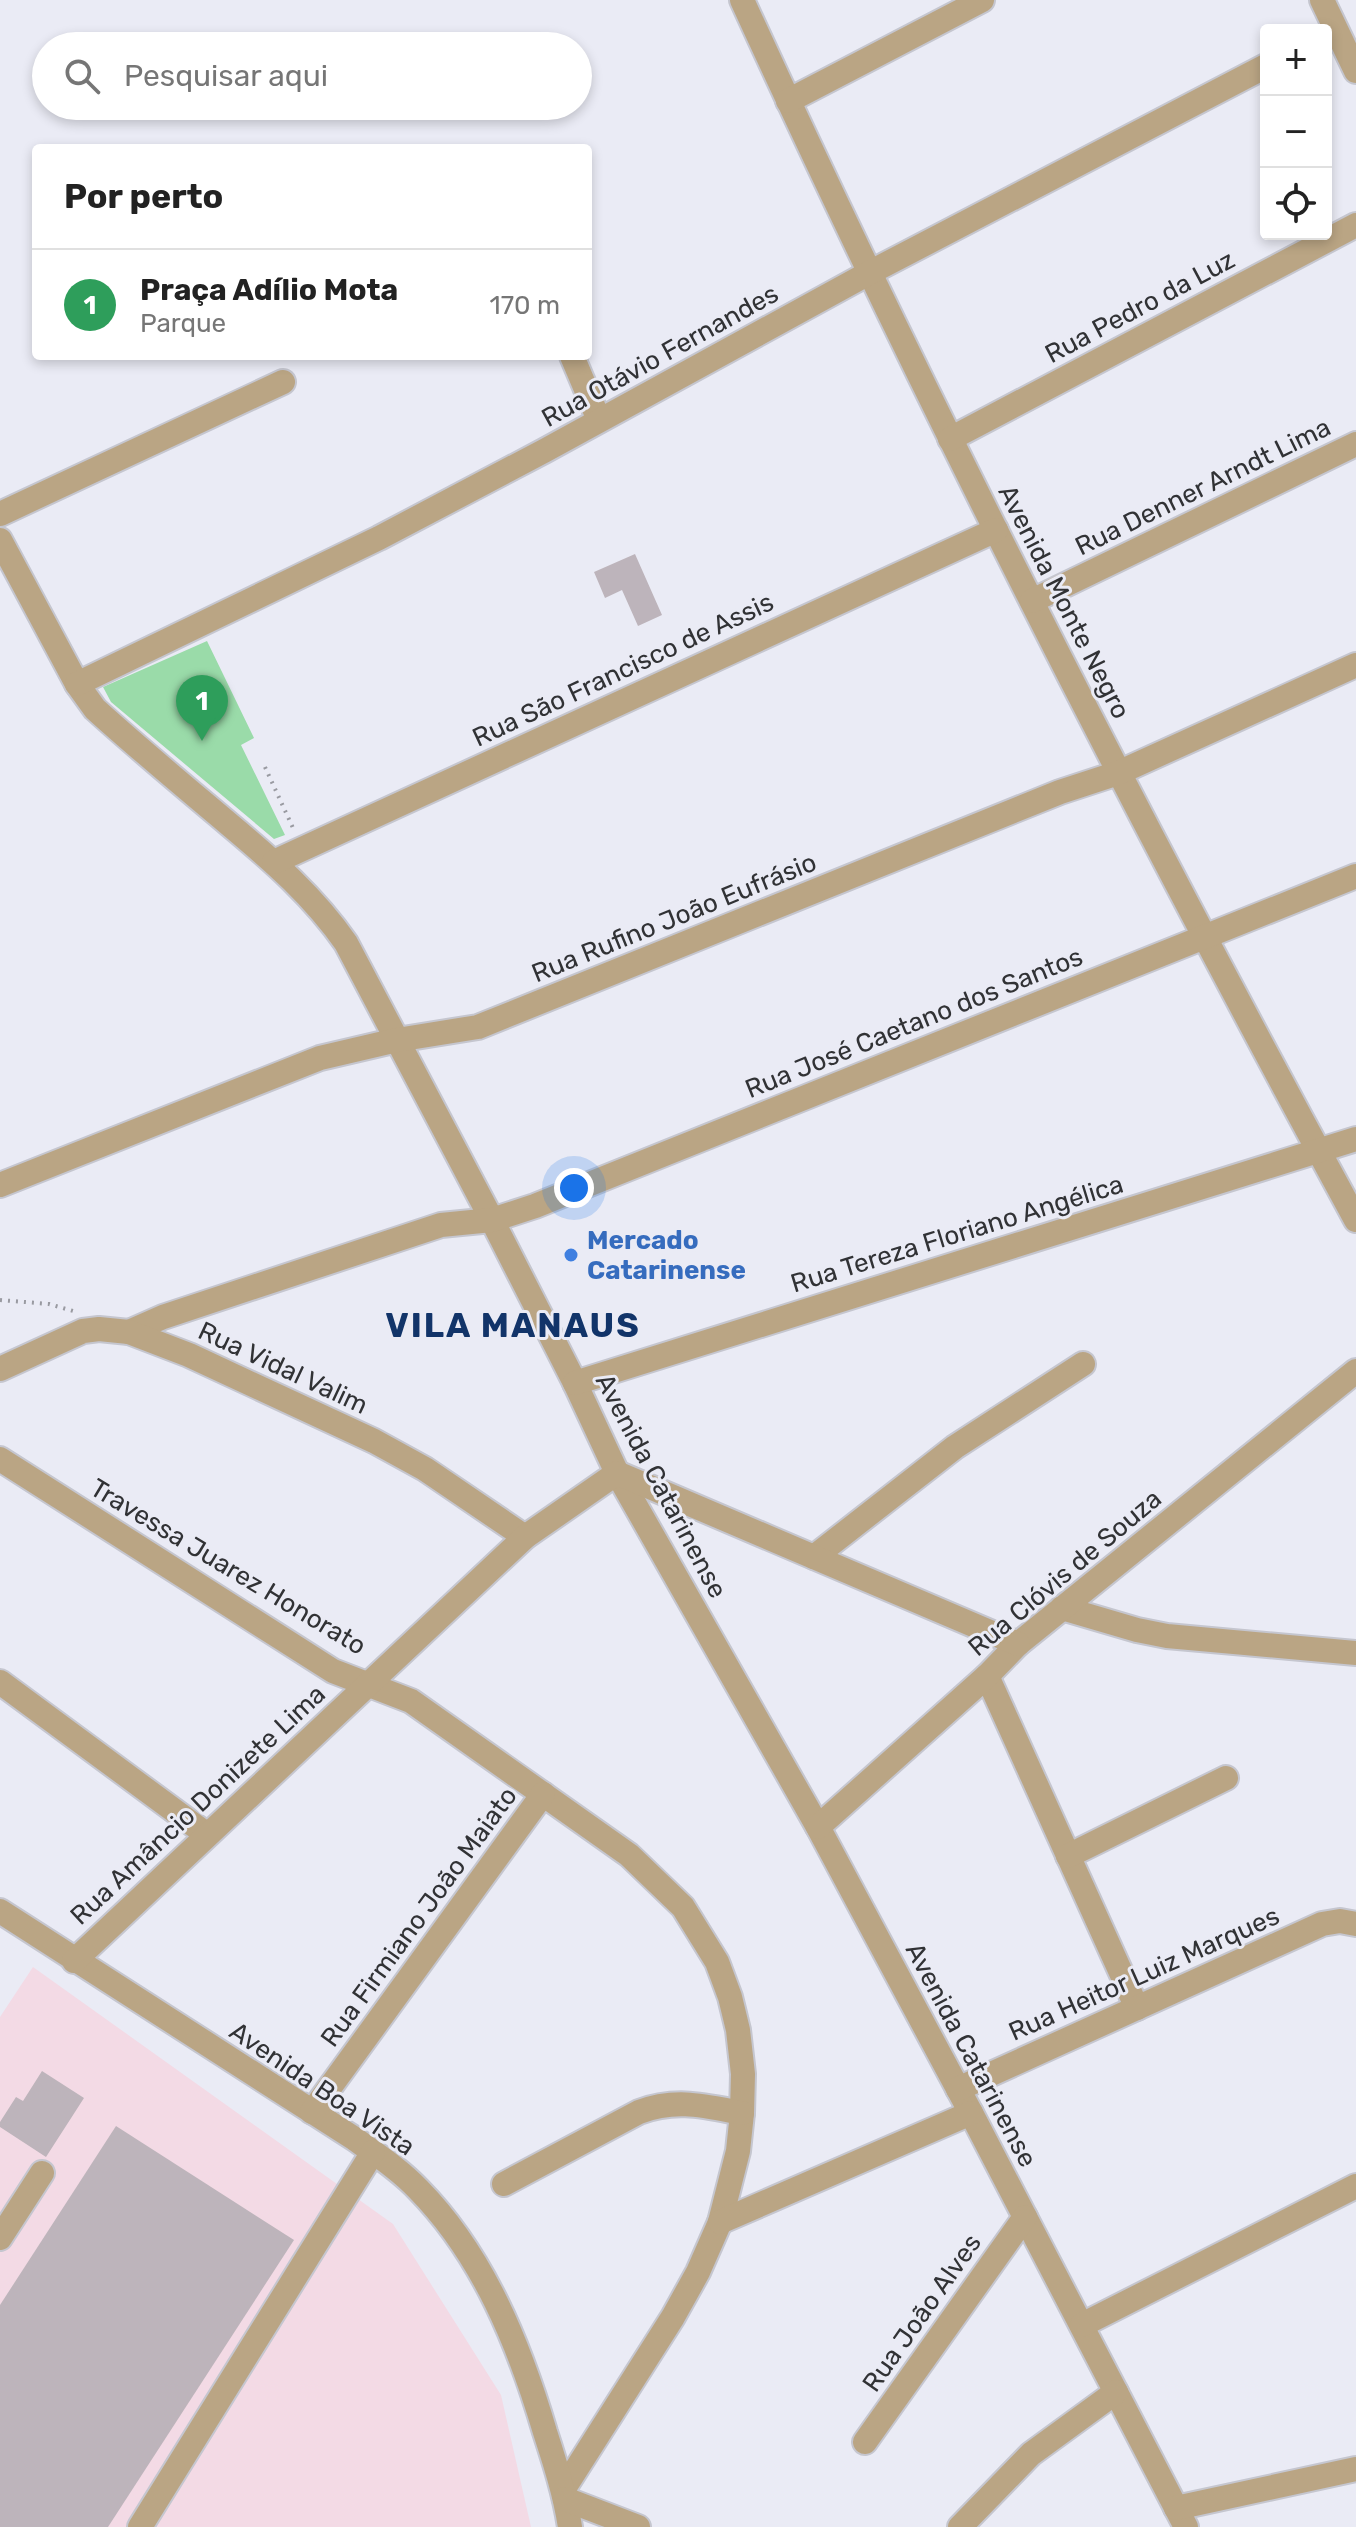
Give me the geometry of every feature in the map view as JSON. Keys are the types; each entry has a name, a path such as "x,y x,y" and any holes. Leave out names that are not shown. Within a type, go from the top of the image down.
{"street":[{"name":"Avenida Monte Negro","path":"742,0 869,273 1118,773 1356,1220"},
{"path":"788,101 982,0"},
{"path":"1328,2 1330,24"},
{"path":"1332,34 1356,71"},
{"name":"Rua Otávio Fernandes","path":"77,684 366,544 869,273 1260,69"},
{"name":"Rua Pedro da Luz","path":"950,439 1356,225"},
{"path":"574,360 599,420"},
{"path":"0,514 283,382"},
{"name":"Rua Denner Arndt Lima","path":"1032,601 1356,444"},
{"name":"Rua São Francisco de Assis","path":"274,862 996,530"},
{"name":"Avenida Catarinense","path":"0,540 85,697 106,720 274,862 329,918 366,978 575,1383 617,1473 818,1827 971,2113 1181,2518"},
{"name":"Rua Rufino João Eufrásio","path":"0,1185 320,1058 397,1040 478,1027 1060,792 1118,773 1356,665"},
{"name":"Rua José Caetano dos Santos","path":"129,1332 163,1317 441,1225 492,1220 535,1206 1356,876"},
{"name":"Rua Tereza Floriano Angélica","path":"575,1383 1356,1139"},
{"name":"Rua Vidal Valim","path":"0,1369 83,1331 129,1332 189,1355 374,1441 436,1476 525,1537"},
{"path":"814,1557 955,1447 1083,1364"},
{"name":"Rua Clóvis de Souza","path":"818,1827 987,1676 1018,1644 1356,1371"},
{"name":"Travessa Juarez Honorato","path":"0,1459 333,1671 411,1701 629,1855 683,1907 717,1962 738,2030 743,2074 742,2113 733,2180 720,2222 698,2272 564,2494"},
{"path":"617,1473 1018,1644"},
{"name":"Rua Amâncio Donizete Lima","path":"74,1961 525,1537 617,1473"},
{"path":"1062,1608 1167,1636 1356,1653"},
{"path":"987,1676 1137,2008"},
{"path":"0,1682 206,1834"},
{"path":"1068,1856 1226,1778"},
{"name":"Rua Firmiano João Maiato","path":"312,2112 543,1794"},
{"name":"Avenida Boa Vista","path":"0,1911 373,2152 418,2189 468,2254 490,2290 524,2366 564,2494 570,2527"},
{"name":"Rua Heitor Luiz Marques","path":"958,2089 1322,1924 1340,1921 1356,1924"},
{"path":"504,2184 639,2112 659,2105 681,2103 742,2113"},
{"path":"720,2222 971,2113"},
{"path":"140,2527 373,2152"},
{"path":"0,2238 42,2173"},
{"path":"1082,2325 1356,2186"},
{"name":"Rua João Alves","path":"865,2442 1025,2217"},
{"path":"960,2527 1031,2454 1116,2392"},
{"path":"1181,2518 1356,2469"},
{"path":"564,2494 638,2527"}],"path":[{"path":"265,767 302,849"},
{"path":"0,1300 49,1304 78,1312 99,1329"}],"shaded area":[{"path":"33,1967 393,2224 501,2395 531,2527 0,2527 0,2017"}],"green space":[{"path":"207,641 254,738 241,745 285,835 274,839 111,702 103,687"}],"building":[{"path":"635,554 662,615 638,626 622,590 605,598 594,572"},
{"path":"42,2071 84,2098 46,2157 0,2127 16,2097 23,2101"},
{"path":"116,2126 294,2240 108,2527 0,2527 0,2305"}],"place":[{"name":"Praça Adílio Mota","path":"202,741"},
{"name":"Mercado Catarinense","path":"571,1255"}],"district":[{"name":"VILA MANAUS","path":"513,1325"}]}
